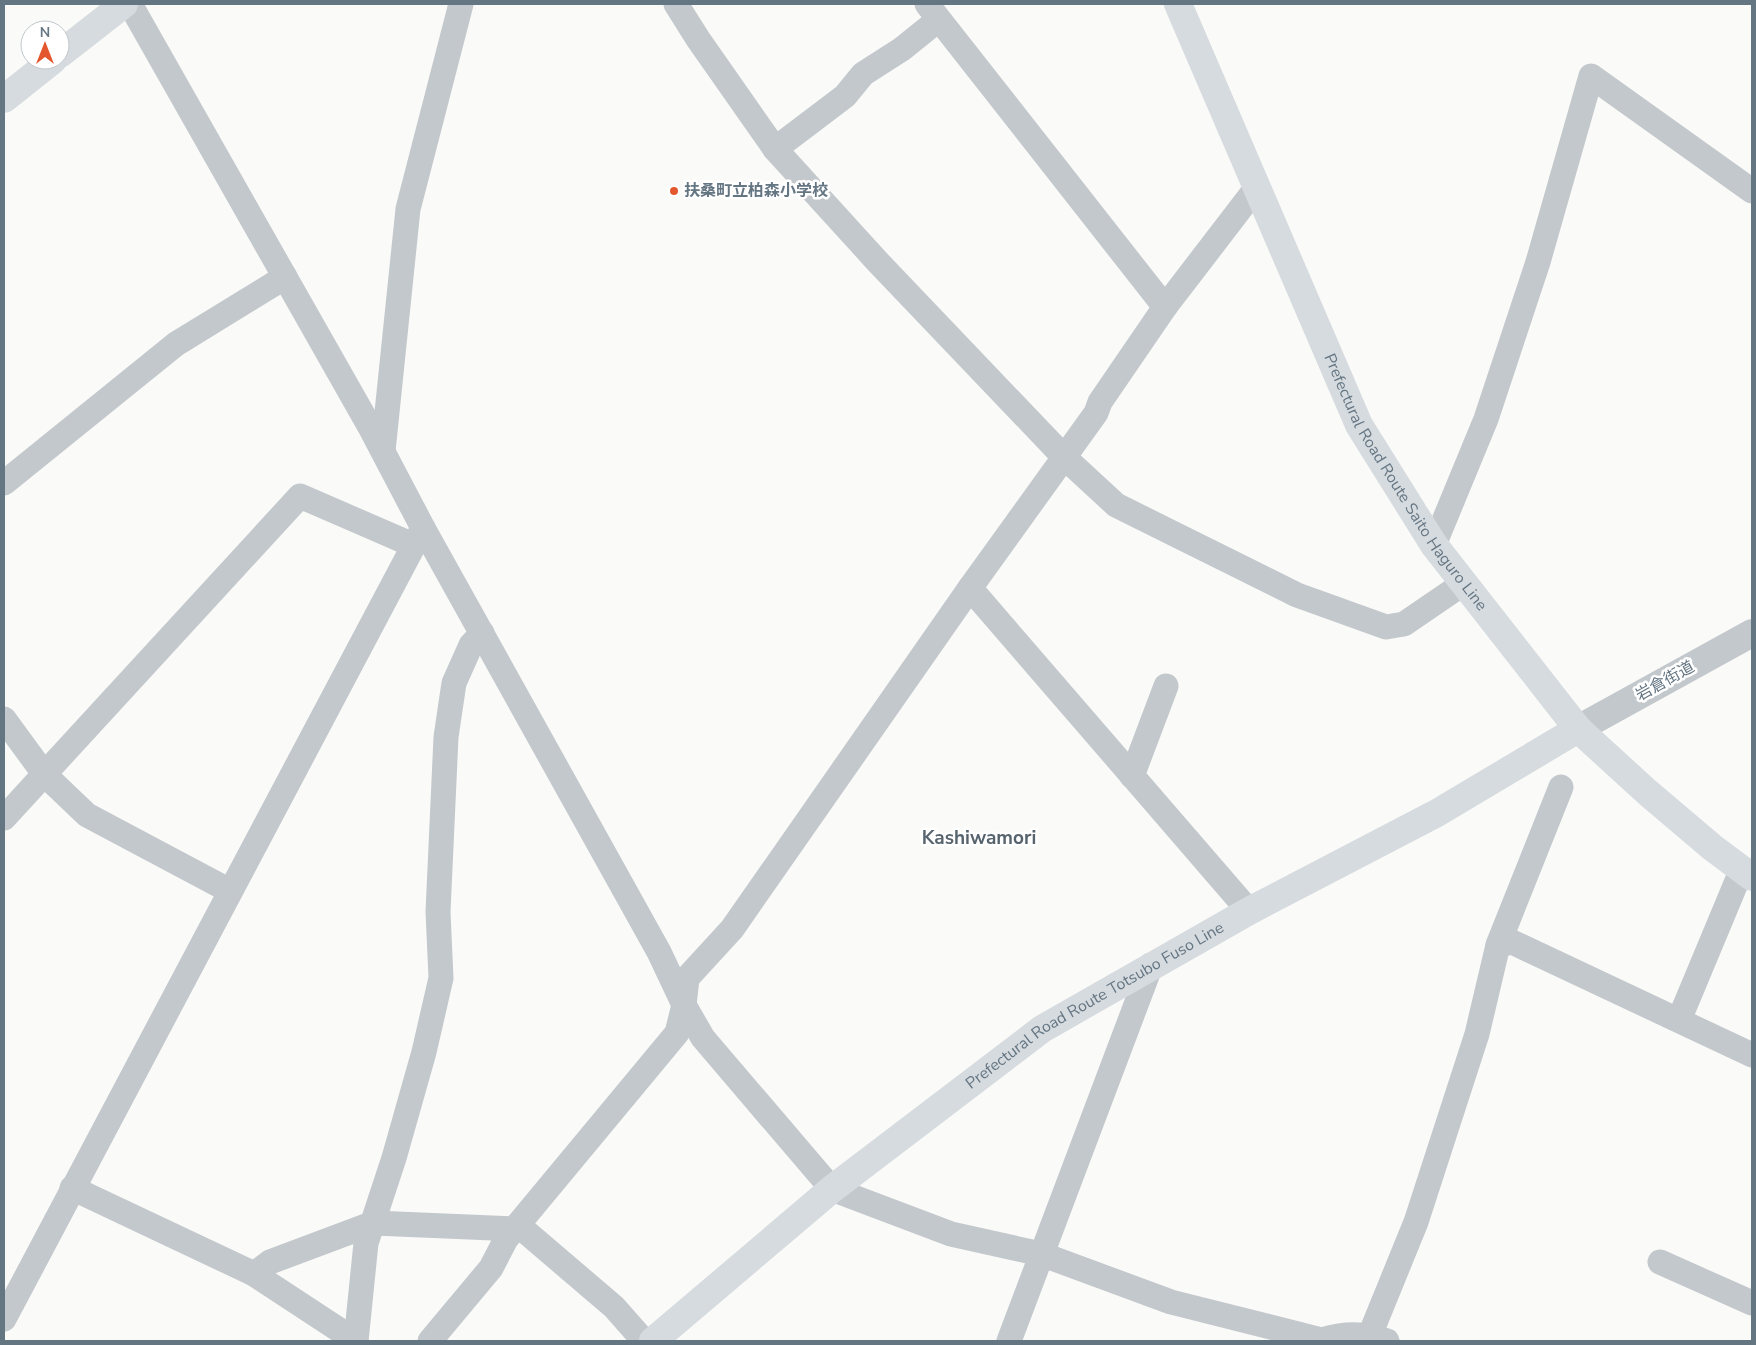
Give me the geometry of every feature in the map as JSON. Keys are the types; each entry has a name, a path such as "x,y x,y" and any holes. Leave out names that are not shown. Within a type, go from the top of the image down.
{"main road":[{"path":"70,46 124,4"},
{"name":"Prefectural Road Route Saito Haguro Line","path":"1178,4 1359,424 1434,545 1578,728 1647,792 1747,873"},
{"path":"4,99 40,70"},
{"name":"Prefectural Road Route Totsubo Fuso Line","path":"652,1341 832,1189 1042,1028 1249,911 1437,813 1578,728"}],"street":[{"path":"130,4 383,451 418,536 482,633 659,952 684,1005 704,1038 832,1189 951,1234 1041,1254 1171,1302 1322,1340 1337,1335 1379,1338 1477,1034 1498,945 1561,787"},
{"path":"383,451 408,209 461,4"},
{"path":"676,4 698,39 775,149 876,260 1064,457 1116,505 1297,595 1386,626 1404,624 1464,583"},
{"path":"775,149 845,96 863,74 902,48 932,12 1165,307"},
{"path":"1434,545 1486,419 1529,290 1591,76 1752,191"},
{"path":"430,1341 491,1268 506,1239 514,1229 677,1033 684,1005 687,978 732,929 970,588 1096,413 1100,402 1165,307 1257,187"},
{"path":"4,483 176,344 285,277"},
{"path":"4,818 45,776 300,496 418,536"},
{"path":"4,1319 418,536"},
{"path":"970,588 1249,911"},
{"path":"72,1188 254,1274 356,1341 366,1243 374,1223 424,1052 441,978 438,912 446,737 454,683 471,645 482,633"},
{"name":"岩倉街道","path":"1578,728 1752,633"},
{"path":"1132,776 1166,686"},
{"path":"4,719 45,776 87,815 230,891"},
{"path":"1679,1020 1747,873"},
{"path":"1498,945 1512,942 1752,1055"},
{"path":"1009,1341 1151,965"},
{"path":"254,1274 270,1262 350,1230 374,1223 514,1229 525,1231 614,1307 644,1341"},
{"path":"1660,1262 1752,1304"}],"place":[{"name":"扶桑町立柏森小学校","path":"674,191"}],"district":[{"name":"Kashiwamori","path":"979,838"}]}
